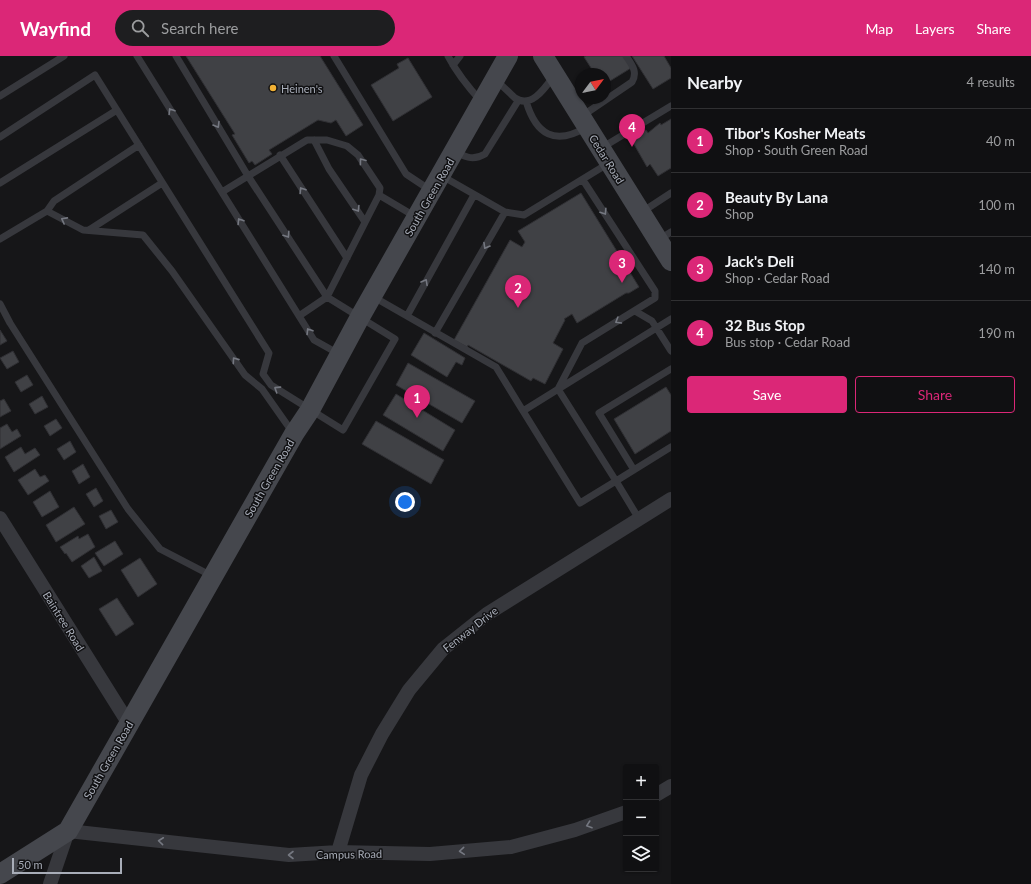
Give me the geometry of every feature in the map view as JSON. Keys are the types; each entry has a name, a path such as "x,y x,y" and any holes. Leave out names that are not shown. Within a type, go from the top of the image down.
{"main road":[{"name":"Cedar Road","path":"543,56 641,213 664,236 671,261"},
{"name":"South Green Road","path":"0,874 68,831 294,434 310,410 339,354 482,102 501,64"}],"street":[{"name":"Fenway Drive","path":"338,852 361,775 382,734 409,690 443,649 487,614 671,499"},
{"name":"Baintree Road","path":"0,518 129,724"},
{"path":"659,794 671,786"},
{"name":"Campus Road","path":"68,831 289,855 338,852 430,854 511,846 575,830 623,813"},
{"path":"50,884 68,831"}],"lane":[{"path":"0,96 64,56"},
{"path":"137,56 314,340 339,354"},
{"path":"0,137 95,75 269,353 263,374 270,385 343,430 395,339 327,297 248,176 176,56"},
{"path":"334,56 406,174 474,195 505,212 524,215 583,180 605,156 671,106"},
{"path":"448,56 466,84 482,102"},
{"path":"453,65 460,56"},
{"path":"526,101 535,121 544,131 557,137 568,136 635,78 634,70 626,56"},
{"path":"501,64 518,101"},
{"path":"518,101 533,99 540,94 554,75"},
{"path":"454,152 470,159 478,158 485,154 518,101"},
{"path":"0,182 117,110"},
{"path":"222,192 307,140 327,140 347,146 358,155 380,188 379,194 327,297 299,316"},
{"path":"314,140 329,168 365,222"},
{"path":"0,239 47,211 54,202 139,145"},
{"path":"280,156 347,258"},
{"path":"558,389 582,342 656,298 655,291 583,180"},
{"path":"89,230 162,183"},
{"path":"641,213 671,193"},
{"path":"379,194 417,218"},
{"path":"406,316 474,195"},
{"path":"47,211 83,230 143,235 172,271 245,376 262,389 294,434"},
{"path":"435,333 505,212"},
{"path":"372,296 496,367 580,503 671,447"},
{"path":"0,304 10,323 128,509 160,549 213,577"},
{"path":"635,311 652,321 671,351"},
{"path":"523,411 671,319"},
{"path":"634,470 599,413 671,368"},
{"path":"558,389 639,519"}],"building":[{"name":"Heinen's","path":"186,56 320,56 363,125 346,136 336,120 331,123 318,120 269,150 272,154 255,165 252,161 249,163 232,135 235,134"},
{"path":"624,56 631,68 611,80 611,68 591,68 584,57"},
{"path":"632,56 664,56 671,68 671,78 653,89"},
{"path":"408,58 432,97 393,121 371,85 399,68 397,64"},
{"path":"671,119 671,168 658,176 650,164 647,167 631,139 646,130 648,133 660,123 661,125"},
{"path":"581,193 639,287 629,293 626,293 577,323 572,314 564,319 565,320 553,343 563,349 545,384 533,378 531,381 468,345 467,347 454,340 510,240 522,247 525,242 518,231"},
{"path":"0,330 7,341 0,345"},
{"path":"424,333 465,358 462,365 456,362 447,377 411,355"},
{"path":"13,351 19,362 7,369 0,358"},
{"path":"408,363 475,401 462,423 396,385"},
{"path":"27,375 33,385 21,392 15,382"},
{"path":"666,387 671,395 671,431 635,454 614,419"},
{"path":"396,394 455,430 443,451 383,415"},
{"path":"42,396 48,407 35,414 29,404"},
{"path":"4,399 11,411 0,417 0,401"},
{"path":"56,419 62,428 50,436 44,426"},
{"path":"376,421 444,460 431,484 362,444"},
{"path":"7,424 12,432 17,429 21,436 0,449 0,428"},
{"path":"70,441 76,452 64,460 57,449"},
{"path":"21,447 25,454 35,448 40,455 14,472 5,457"},
{"path":"83,464 90,477 79,484 72,471"},
{"path":"35,469 40,477 45,475 49,481 28,495 18,480"},
{"path":"96,488 103,501 94,507 86,494"},
{"path":"50,491 59,507 42,517 33,502"},
{"path":"74,507 85,524 56,542 46,525"},
{"path":"111,510 118,522 106,529 99,516"},
{"path":"88,534 95,547 72,562 60,547 78,536 79,539"},
{"path":"115,541 123,554 104,566 95,553"},
{"path":"94,557 102,571 89,578 81,566"},
{"path":"140,558 157,584 138,597 121,570"},
{"path":"117,598 134,624 116,636 99,609"}],"place":[{"name":"Heinen's","path":"273,88"},
{"name":"32 Bus Stop","path":"632,147"},
{"name":"Jack's Deli","path":"622,283"},
{"name":"Beauty By Lana","path":"518,308"},
{"name":"Tibor's Kosher Meats","path":"417,418"}]}
